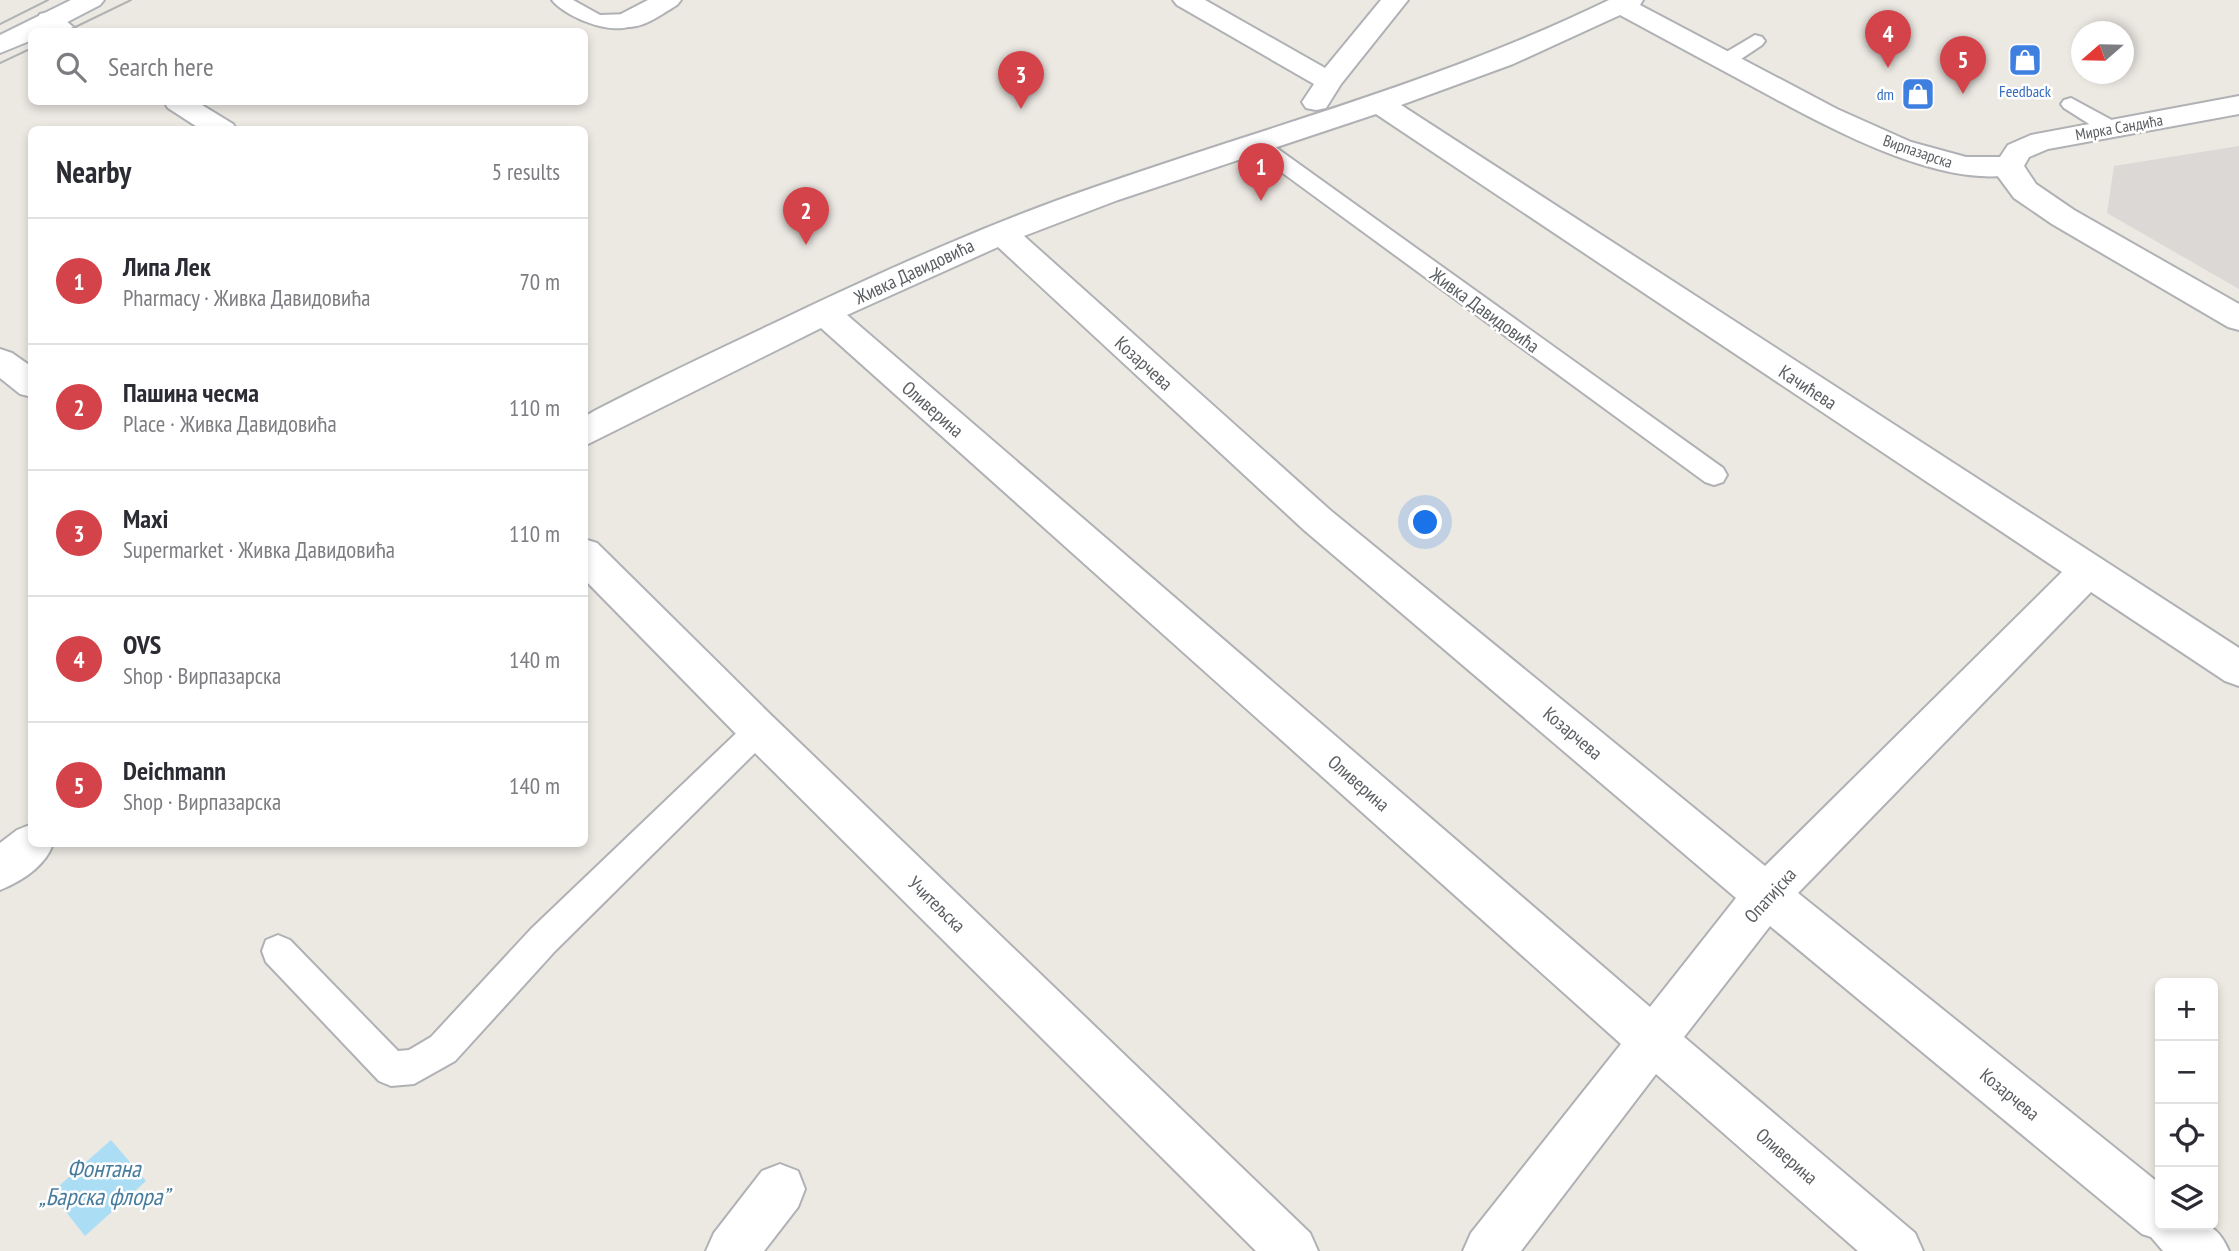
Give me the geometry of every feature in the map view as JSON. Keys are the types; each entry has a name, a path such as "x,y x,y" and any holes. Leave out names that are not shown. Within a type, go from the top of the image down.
{"street":[{"path":"58,26 91,0"},
{"path":"631,20 668,0"},
{"path":"1186,0 1329,81"},
{"path":"1322,123 1315,107 1316,100 1395,0"},
{"name":"Вирпазарска","path":"1626,2 1725,61 1827,115 1901,148 1966,166 2009,166"},
{"name":"Живка Давидовића","path":"588,431 824,313 1001,232 1110,192 1378,103 1529,47 1626,2"},
{"path":"0,45 28,36"},
{"name":"Качићева","path":"1378,103 2239,669"},
{"path":"183,105 217,126"},
{"name":"Мирка Сандића","path":"2009,166 2015,154 2031,145 2239,106"},
{"path":"2009,166 2012,175 2025,191 2054,211 2239,319"},
{"name":"Козарчева","path":"1001,232 1317,520 1766,895 2155,1212"},
{"name":"Оливерина","path":"824,313 1652,1040 1897,1251"},
{"name":"Учитељска","path":"588,558 1292,1251"},
{"name":"Опатијска","path":"1489,1251 1766,895 2088,571"},
{"path":"0,869 28,847"},
{"path":"732,1251 780,1189"},
{"path":"2177,1230 2203,1251"}],"lane":[{"path":"561,0 577,12 600,22 631,20"},
{"path":"1725,61 1755,41"},
{"path":"2071,104 2112,129"},
{"name":"Живка Давидовића","path":"1257,145 1714,475"},
{"path":"278,951 391,1069 414,1067 443,1049 543,940 760,730"}],"shaded area":[{"path":"2239,146 2239,289 2107,213 2114,166"}],"water":[{"name":"Фонтана „Барска флора”","path":"111,1140 146,1181 85,1236 51,1193"}],"tram line":[{"path":"0,24 48,0"},
{"path":"73,28 131,0"},
{"path":"0,63 28,50"}],"place":[{"name":"Feedback","path":"2025,60"},
{"name":"OVS","path":"1888,68"},
{"name":"dm","path":"1918,94"},
{"name":"Deichmann","path":"1963,94"},
{"name":"Maxi","path":"1021,109"},
{"name":"Липа Лек","path":"1261,201"},
{"name":"Пашина чесма","path":"806,245"}]}
